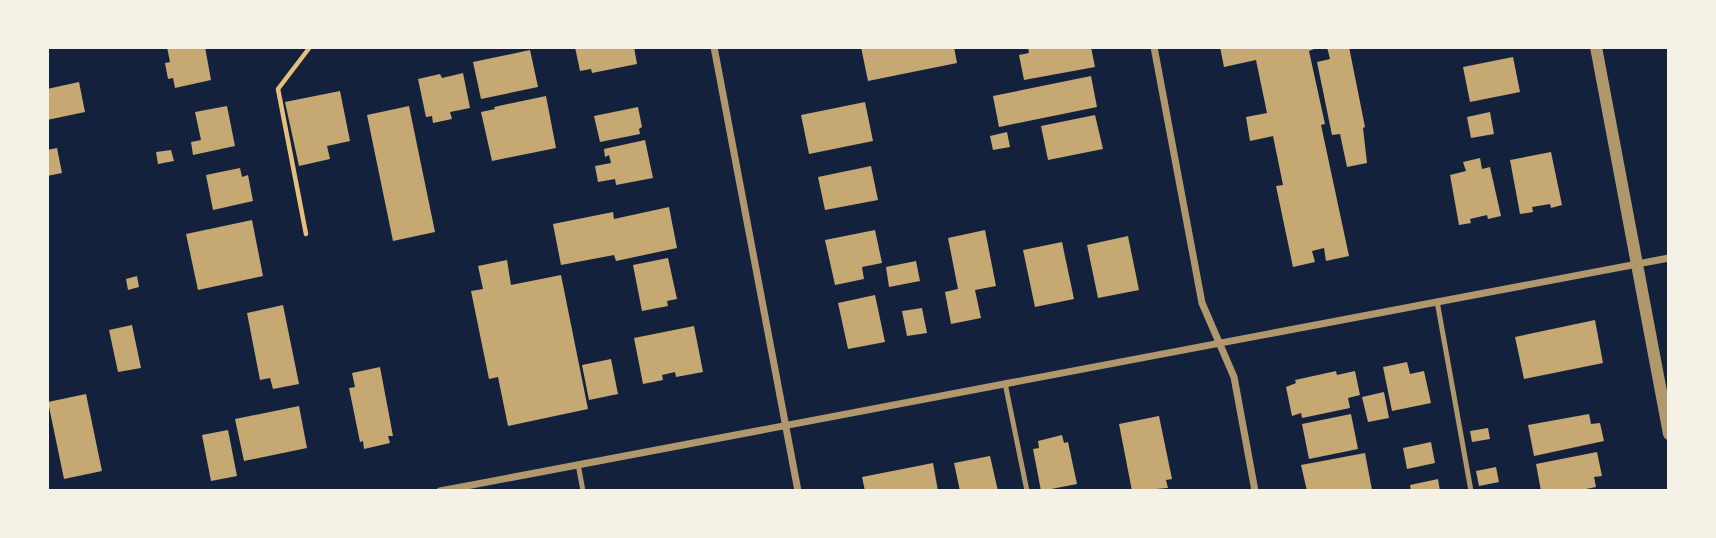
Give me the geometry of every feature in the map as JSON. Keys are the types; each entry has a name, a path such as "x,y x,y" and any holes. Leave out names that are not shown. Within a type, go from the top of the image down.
{"street":[{"path":"714,47 798,491"},
{"path":"1154,47 1202,303 1234,377 1255,491"},
{"path":"1596,47 1669,434"},
{"path":"440,491 1669,258"}],"lane":[{"path":"1437,301 1471,491"},
{"path":"1005,383 1027,491"},
{"path":"578,464 583,491"}],"path":[{"path":"306,234 278,89 310,47"}],"building":[{"path":"167,47 205,47 211,80 175,88 173,78 168,79 165,63 170,62"},
{"path":"575,47 634,47 637,64 592,73 591,69 580,71"},
{"path":"861,47 954,47 957,63 868,81"},
{"path":"1028,47 1091,47 1095,67 1024,80 1019,55 1029,53"},
{"path":"1220,47 1319,47 1309,51 1325,124 1321,125 1349,256 1326,261 1324,248 1312,251 1315,262 1293,267 1276,186 1283,185 1273,136 1250,141 1246,117 1267,113 1256,60 1224,67"},
{"path":"1327,47 1349,47 1365,127 1367,163 1347,167 1340,134 1332,135 1317,62 1330,59"},
{"path":"530,50 538,87 481,99 473,62"},
{"path":"1513,57 1520,92 1470,102 1463,67"},
{"path":"463,73 470,108 450,112 452,119 433,123 432,116 426,117 418,79 440,74 442,78"},
{"path":"1091,76 1097,107 999,127 993,96"},
{"path":"79,82 85,112 47,120 47,89"},
{"path":"340,91 350,141 327,146 330,159 299,166 285,102"},
{"path":"546,96 556,148 492,161 481,112"},
{"path":"865,102 873,141 809,154 801,115"},
{"path":"227,106 235,146 193,155 191,142 201,140 195,112"},
{"path":"409,106 435,232 393,241 367,115"},
{"path":"638,107 642,127 639,129 640,134 600,142 594,116"},
{"path":"1490,112 1494,134 1471,138 1467,117"},
{"path":"1095,115 1103,149 1048,160 1041,126"},
{"path":"1007,132 1010,147 993,150 990,136"},
{"path":"645,140 653,178 616,185 615,179 598,182 595,166 611,163 609,155 605,157 604,149"},
{"path":"57,148 62,173 47,176 47,150"},
{"path":"171,150 174,161 158,164 156,152"},
{"path":"1551,152 1562,205 1551,208 1550,204 1532,207 1533,212 1520,214 1510,160"},
{"path":"1480,158 1482,169 1490,167 1501,216 1488,219 1487,215 1470,219 1471,223 1459,225 1450,175 1466,171 1463,162"},
{"path":"871,166 878,200 825,210 818,177"},
{"path":"240,168 242,177 248,175 253,201 213,210 206,175"},
{"path":"669,207 677,248 616,261 614,255 561,265 553,224 613,212 614,219"},
{"path":"252,220 263,276 198,290 186,234"},
{"path":"875,230 882,263 862,267 864,279 835,285 825,240"},
{"path":"985,230 996,286 975,290 981,318 951,324 945,292 958,289 948,238"},
{"path":"1128,236 1139,290 1098,298 1087,245"},
{"path":"1062,242 1074,299 1035,307 1023,250"},
{"path":"668,258 677,299 667,301 668,306 642,311 633,265"},
{"path":"507,260 511,285 561,275 588,409 508,426 498,377 489,379 471,291 483,289 478,266"},
{"path":"916,261 920,281 889,287 886,267"},
{"path":"137,276 139,287 128,290 126,279"},
{"path":"875,295 885,342 848,349 838,303"},
{"path":"283,305 299,384 273,389 270,378 260,380 247,313"},
{"path":"922,308 927,333 907,336 902,311"},
{"path":"1595,320 1603,363 1524,379 1515,337"},
{"path":"132,325 141,368 118,372 109,330"},
{"path":"694,326 703,372 676,377 675,372 662,375 663,380 643,384 634,338"},
{"path":"611,359 618,394 589,400 582,365"},
{"path":"1407,362 1410,374 1424,371 1431,403 1392,411 1383,367"},
{"path":"380,367 393,436 388,436 390,443 364,449 363,441 360,442 349,388 355,387 352,373"},
{"path":"1336,371 1337,375 1355,371 1360,395 1348,398 1350,408 1302,418 1301,413 1292,416 1286,387 1296,383 1295,380"},
{"path":"1384,392 1389,418 1368,422 1362,397"},
{"path":"86,394 102,471 64,479 48,402"},
{"path":"299,406 307,448 244,461 235,419"},
{"path":"1351,414 1358,449 1309,459 1302,424"},
{"path":"1589,414 1591,424 1600,423 1604,441 1534,456 1528,425"},
{"path":"1159,416 1172,479 1166,480 1168,488 1132,491 1119,424"},
{"path":"1488,428 1490,439 1472,442 1470,431"},
{"path":"228,430 237,476 211,481 202,435"},
{"path":"1062,435 1064,443 1068,442 1077,484 1041,491 1033,449 1039,448 1038,441"},
{"path":"1431,442 1435,463 1407,469 1403,448"},
{"path":"1597,452 1602,476 1594,477 1596,487 1576,491 1541,491 1536,464"},
{"path":"1365,453 1372,490 1307,491 1301,465"},
{"path":"990,456 998,491 960,491 954,463"},
{"path":"933,463 938,491 865,491 862,477"},
{"path":"1496,467 1499,482 1479,486 1476,471"},
{"path":"1438,479 1440,491 1411,491 1410,485"}]}
